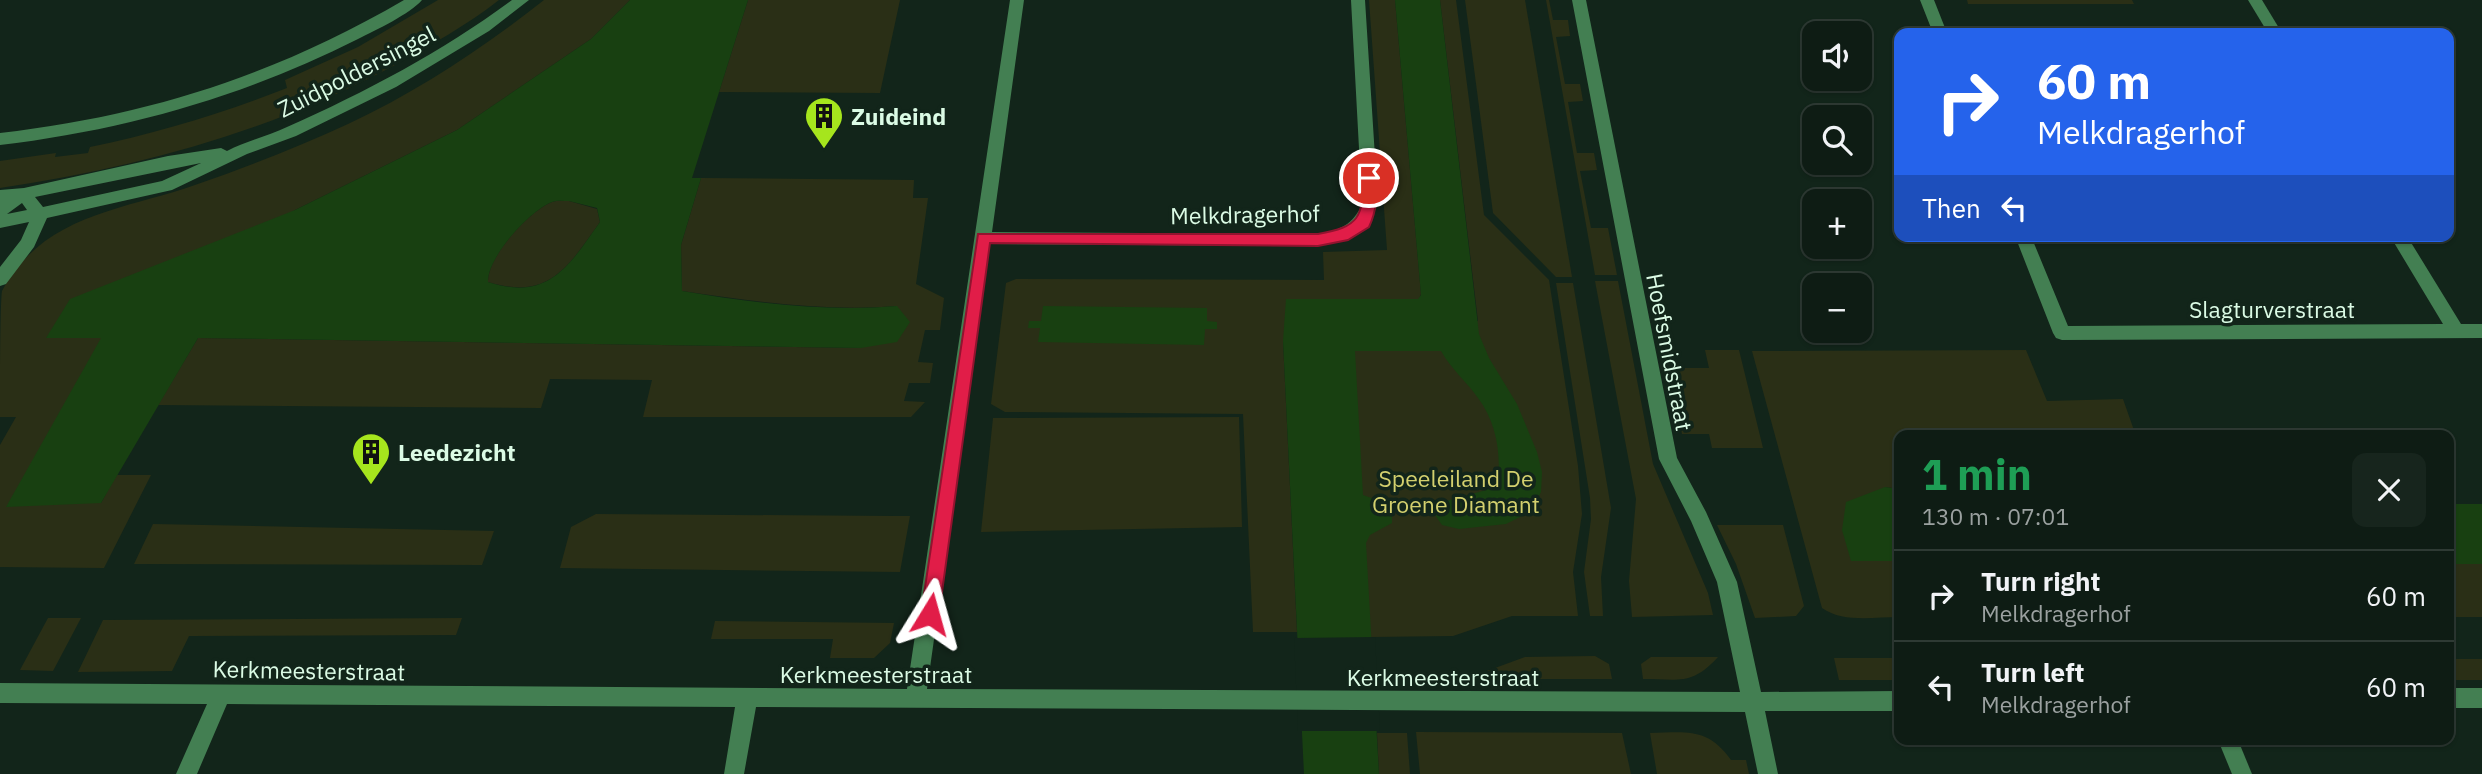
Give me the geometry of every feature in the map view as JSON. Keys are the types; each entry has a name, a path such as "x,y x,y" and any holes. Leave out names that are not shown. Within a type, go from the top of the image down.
{"street":[{"path":"0,139 36,136 162,110 237,85 323,52 415,0"},
{"name":"Zuidpoldersingel","path":"0,222 166,186 242,150 291,132 391,83 451,49 522,0"},
{"path":"916,699 1017,0"},
{"name":"Melkdragerhof","path":"984,238 1318,240 1343,236 1364,223 1370,204 1358,0"},
{"name":"Hoefsmidstraat","path":"1578,0 1668,458 1699,518 1727,582 1768,774"},
{"path":"1927,0 1938,28"},
{"path":"2255,0 2272,28"},
{"name":"Zuidpoldersingel","path":"0,196 24,194 168,162 242,150"},
{"path":"0,211 24,194 40,215 28,243 0,279"},
{"name":"Slagturverstraat","path":"2025,242 2062,333 2482,331"},
{"path":"2402,242 2456,331"},
{"path":"186,774 222,693"},
{"name":"Kerkmeesterstraat","path":"0,694 222,693 1278,701 1894,701"},
{"path":"734,774 747,698"},
{"path":"2454,698 2482,698"},
{"path":"2230,745 2242,774"}],"green space":[{"path":"438,0 499,0 462,26 395,65 301,109 252,128 203,144 103,170 0,188 0,161 56,153 55,157 88,153 90,147 165,129 263,97 287,88 285,80 358,47"},
{"path":"544,0 630,0 591,39 457,130 295,210 102,337 101,503 116,475 151,475 104,568 0,567 0,445 16,417 0,417 1,299 2,291 19,265 39,245 87,218 234,171 310,141 374,111 450,68"},
{"path":"748,0 900,0 880,93 719,92"},
{"path":"1369,0 1395,0 1421,294 1419,299 1283,341 1297,632 1253,632 1243,414 1005,412 991,404 1006,283 1016,279 1324,280 1323,252 1387,250"},
{"name":"Speeleiland De Groene Diamant","path":"1440,0 1456,0 1484,215 1549,280 1578,466 1582,514 1573,572 1578,616 1512,616 1453,636 1371,637 1341,333 1478,321"},
{"path":"1465,0 1525,0 1572,277 1556,277 1493,213"},
{"path":"1546,0 1549,0 1553,20 1568,20 1570,36 1556,37 1565,84 1580,84 1583,101 1568,102 1577,153 1594,153 1597,170 1580,171 1591,228 1608,228 1617,275 1595,275"},
{"path":"1967,0 2132,0 2134,4 1968,4"},
{"path":"701,178 914,180 913,198 928,198 916,284 944,298 940,330 925,330 918,362 933,363 930,383 909,383 904,401 925,402 911,417 643,417 652,380 550,379 541,408 158,405 198,338 861,348 897,306 816,307 682,291 681,245"},
{"path":"569,201 597,209 600,222 567,266 542,283 527,287 509,287 488,282 494,260 521,225 552,202"},
{"path":"1595,281 1618,281 1653,464 1708,593 1713,615 1632,617 1629,581 1636,499"},
{"path":"1556,283 1573,283 1611,508 1601,577 1603,616 1590,616 1584,572 1591,519 1590,498"},
{"path":"1705,350 1739,350 1763,448 1712,448 1709,434 1682,434 1669,368 1709,368"},
{"path":"2026,350 2047,401 2123,399 2134,430 1894,430 1894,488 1885,487 1851,561 1894,561 1894,617 1839,616 1822,608 1752,351"},
{"path":"1239,417 1242,527 981,532 993,418"},
{"path":"596,514 910,516 900,572 560,568 571,527"},
{"path":"153,524 494,531 482,565 134,564"},
{"path":"1717,525 1783,525 1804,606 1796,616 1755,618 1736,564"},
{"path":"2454,564 2482,564 2482,617 2454,617"},
{"path":"48,618 81,618 53,671 20,670"},
{"path":"462,618 456,635 189,636 172,671 78,672 103,620"},
{"path":"715,621 894,623 890,643 874,658 830,658 833,639 711,639"},
{"path":"1595,656 1609,664 1612,679 1465,679 1525,657"},
{"path":"1651,657 1718,657 1692,677 1675,680 1643,679 1641,664"},
{"path":"1834,658 1894,658 1894,680 1839,680"},
{"path":"2454,659 2482,659 2482,680 2454,680"},
{"path":"1416,732 1622,733 1631,774 1420,774"},
{"path":"1685,732 1705,737 1722,749 1731,760 1746,760 1749,774 1657,774 1650,733"},
{"path":"1377,733 1407,733 1410,774 1379,774"}],"shaded area":[{"path":"630,0 748,0 692,178 701,178 681,245 682,291 790,305 844,308 897,306 910,322 897,342 861,348 198,338 101,503 6,507 101,338 46,338 70,299 295,210 457,130 591,39","holes":["554,201 569,201 597,208 600,222 578,253 555,276 526,287 509,287 488,282 494,261 511,236 543,207"]},
{"path":"1395,0 1440,0 1479,334 1489,358 1517,404 1537,452 1542,472 1541,492 1532,511 1506,524 1459,529 1442,525 1435,515 1439,503 1486,490 1498,481 1498,448 1484,407 1441,351 1355,351 1363,495 1388,504 1392,514 1392,523 1370,535 1366,543 1379,774 1304,774 1283,341 1286,299 1418,299 1421,295"},
{"path":"1043,306 1207,308 1207,321 1217,322 1217,329 1205,329 1204,345 1038,342 1040,328 1028,328 1029,321 1041,321"},
{"path":"1885,487 1894,488 1894,561 1851,561 1842,530 1846,502"},
{"path":"2454,504 2482,504 2482,564 2454,564"}],"pier":[{"path":"1375,637 1380,731 1298,731 1294,638"}],"place":[{"name":"Zuideind","path":"824,150"},
{"name":"Leedezicht","path":"371,486"}],"route":[{"path":"930,614 984,238 1318,240 1343,236 1364,223 1370,204 1369,178"}]}
